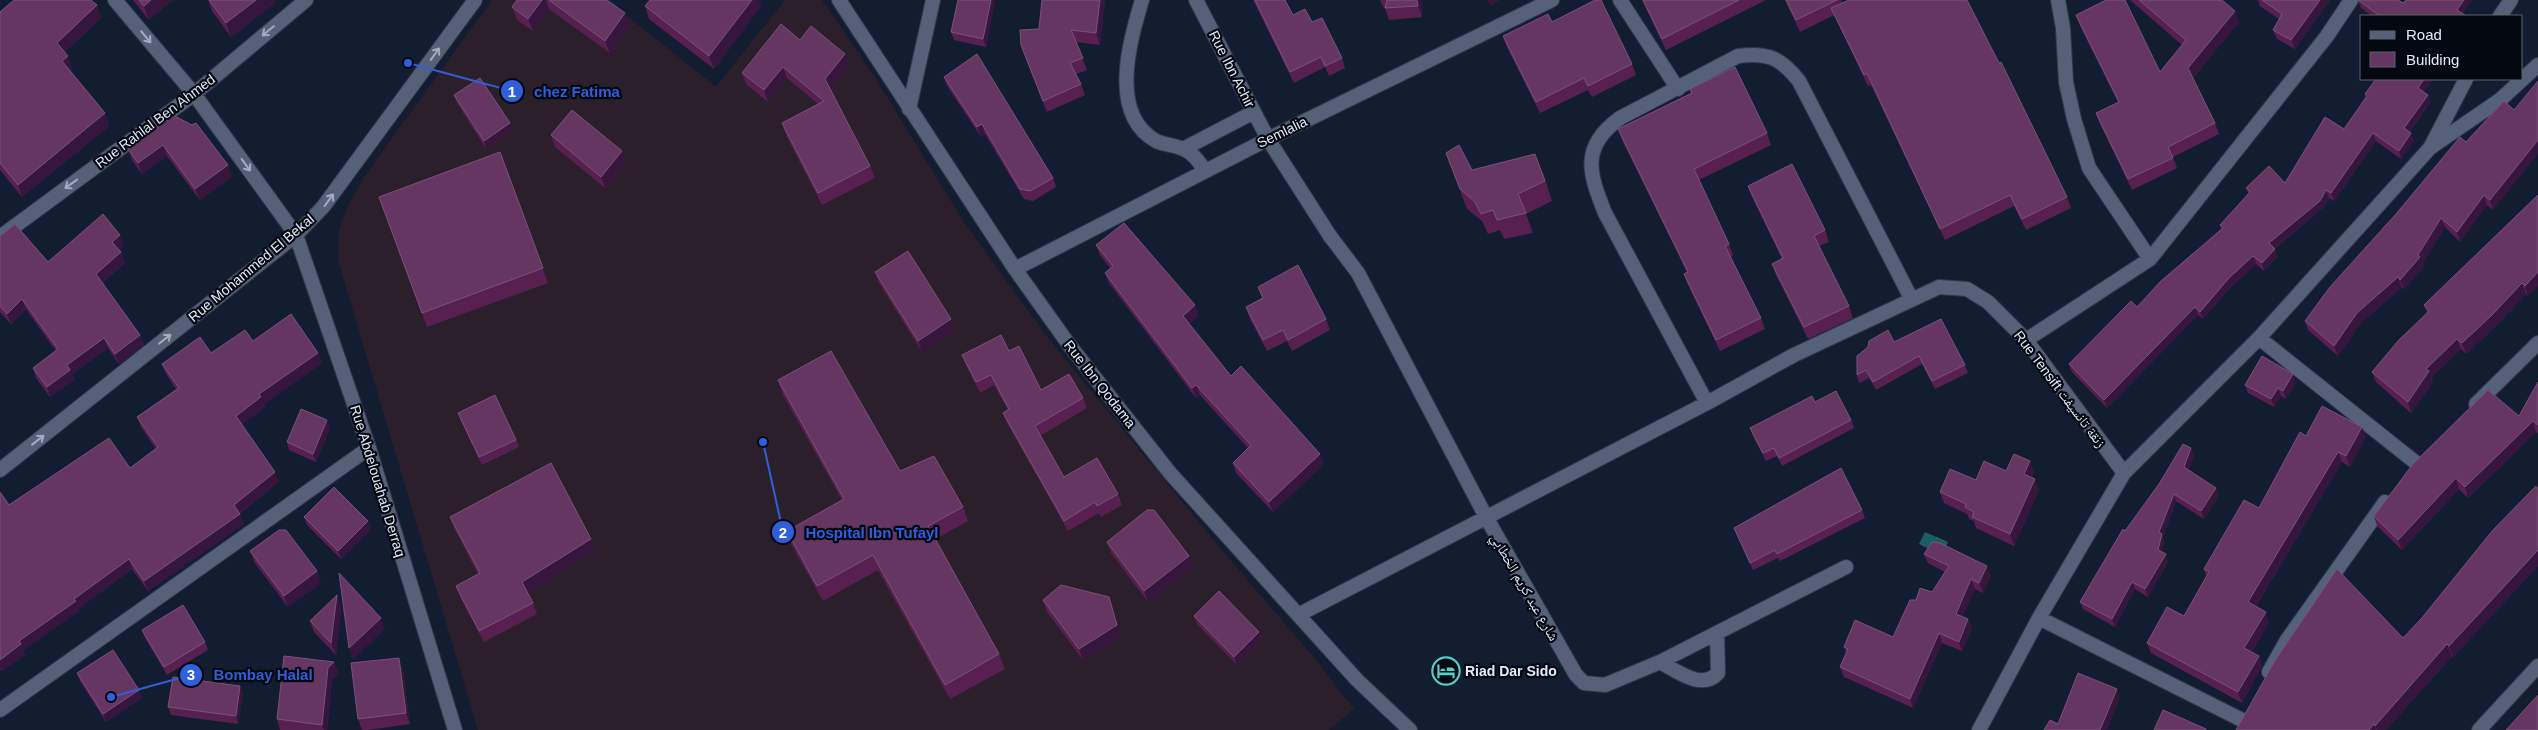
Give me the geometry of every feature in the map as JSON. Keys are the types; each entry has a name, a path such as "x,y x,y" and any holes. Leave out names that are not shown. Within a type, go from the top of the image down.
{"street":[{"name":"Rue Abdelouahab Derraq","path":"115,0 194,94 296,235 370,448 454,730"},
{"name":"Rue Rahlal Ben Ahmed","path":"0,236 194,94 306,0"},
{"name":"Rue Mohammed El Bekal","path":"0,470 296,235 323,207 475,0"},
{"name":"Rue Ibn Qodama","path":"839,0 1015,269 1070,346 1170,474 1357,680 1410,730"},
{"path":"909,109 933,0"},
{"path":"1142,0 1127,54 1127,89 1130,108 1137,123 1147,134 1157,142 1185,148 1194,154 1205,171"},
{"name":"Rue Ibn Achir","path":"1196,0 1268,139 1330,236"},
{"name":"Semlalia","path":"1015,269 1268,139 1552,0"},
{"path":"1620,0 1678,89"},
{"path":"2058,0 2063,28 2066,82 2074,119 2089,168 2150,259"},
{"path":"2026,340 2150,259 2327,36 2351,0"},
{"path":"2501,15 2511,0"},
{"path":"1298,615 1707,403 1794,355 1911,298 1799,81 1786,64 1772,57 1755,54 1738,56 1620,118 1606,129 1594,144 1591,165 1595,188 1605,213 1707,403"},
{"path":"2523,79 2538,65"},
{"path":"2430,148 2465,80"},
{"path":"1979,730 2039,618 2124,474 2259,338 2430,148 2501,99 2522,80"},
{"path":"1185,148 1254,112"},
{"name":"شارع عبد كريم الخطابي","path":"1330,236 1358,273 1486,517 1576,675 1584,683 1605,685 1660,662 1846,567"},
{"name":"Rue Tensift زنقة تانسيفت","path":"1911,298 1939,287 1967,289 1988,302 2026,340 2124,474"},
{"path":"2259,338 2416,462"},
{"path":"2464,415 2533,358 2538,343"},
{"path":"0,710 370,448"},
{"path":"2264,680 2287,640 2352,545 2392,492"},
{"path":"2039,618 2239,725 2251,704"},
{"path":"1660,662 1691,678 1707,681 1718,672 1717,634"},
{"path":"2479,730 2538,666"}],"shaded area":[{"path":"492,0 607,0 716,87 785,0 822,0 876,79 965,224 1047,337 1220,548 1311,654 1354,709 1329,730 478,730 338,260 339,229 349,204 364,177"}],"water":[{"path":"1925,532 1948,542 1944,552 1936,552 1919,544"}],"building":[{"path":"14,0 91,0 97,5 57,43 68,56 62,61 105,113 18,185 0,163 0,12"},
{"path":"139,0 151,0 144,6"},
{"path":"209,0 256,0 226,23"},
{"path":"517,0 542,0 528,19 512,7"},
{"path":"549,0 607,0 625,13 605,41"},
{"path":"650,0 752,0 709,56 645,6"},
{"path":"958,0 991,0 983,39 951,32"},
{"path":"1042,0 1100,0 1096,33 1071,30 1083,58 1070,63 1081,84 1043,101 1021,45 1020,30 1039,29"},
{"path":"1255,0 1285,0 1293,15 1305,9 1312,22 1322,18 1342,58 1325,66 1321,57 1290,72"},
{"path":"1387,0 1417,0 1418,6 1385,8"},
{"path":"1595,0 1601,0 1632,64 1588,86 1584,78 1536,102 1503,36 1548,14 1552,22"},
{"path":"1643,0 1739,0 1662,39"},
{"path":"1786,0 1837,0 1796,20"},
{"path":"1849,0 1967,0 1999,63 2001,62 2067,197 2022,219 2010,195 1940,229 1867,73 1864,75 1831,8"},
{"path":"2106,0 2125,0 2160,72 2186,40 2139,0 2222,0 2235,11 2188,68 2215,123 2168,147 2173,158 2128,179 2096,113 2119,102 2076,15"},
{"path":"2262,0 2320,0 2291,40 2273,30 2282,14"},
{"path":"2358,0 2398,0 2403,3 2406,0 2464,0 2457,10 2465,15 2379,15"},
{"path":"781,24 800,40 811,26 845,54 825,79 870,166 818,193 782,123 824,101 783,67 764,90 742,73"},
{"path":"977,54 1053,178 1030,191 1020,189 982,124 977,127 944,77"},
{"path":"1735,67 1767,133 1694,169 1729,244 1725,246 1761,318 1716,340 1684,274 1688,272 1618,129 1692,93 1690,89"},
{"path":"480,78 510,123 484,141 454,95"},
{"path":"2375,80 2423,80 2418,88 2428,95 2404,128 2411,133 2399,151 2373,133 2331,193 2326,190 2320,201 2269,243 2275,249 2262,263 2253,256 2229,278 2200,312 2195,307 2104,400 2069,364 2131,301 2137,307 2161,281 2223,228 2220,225 2250,192 2246,188 2269,166 2285,183 2325,117 2344,129 2367,96 2365,94"},
{"path":"2538,81 2538,140 2490,200 2484,195 2457,232 2441,218 2418,255 2420,257 2400,280 2398,277 2357,313 2334,346 2305,321 2330,287 2396,214 2460,137 2466,142 2504,101 2514,110"},
{"path":"572,110 622,151 601,177 551,135"},
{"path":"167,112 192,125 196,123 228,165 195,189 163,145 138,163 128,149"},
{"path":"1459,145 1472,170 1535,154 1545,181 1518,194 1526,213 1497,220 1493,210 1481,214 1475,202 1460,189 1446,153"},
{"path":"500,152 543,268 422,313 379,197"},
{"path":"1792,164 1825,230 1814,236 1849,306 1804,327 1772,264 1783,258 1748,186"},
{"path":"2538,195 2538,272 2525,286 2522,283 2462,343 2457,339 2426,369 2429,371 2408,402 2372,372 2398,341 2429,311 2424,305"},
{"path":"103,214 120,235 112,242 121,252 96,274 140,335 115,354 104,338 67,365 70,370 47,387 33,368 58,349 22,299 7,314 0,306 0,236 15,224 48,262"},
{"path":"1124,223 1195,305 1183,316 1231,376 1241,366 1320,454 1269,502 1233,463 1251,445 1196,385 1192,388 1105,273 1113,266 1096,245"},
{"path":"908,251 951,319 918,341 875,272"},
{"path":"1298,265 1326,319 1288,340 1283,330 1263,340 1246,307 1263,298 1258,287"},
{"path":"291,314 318,353 259,394 261,397 236,416 275,472 234,505 240,514 144,581 129,559 74,599 76,601 19,641 21,644 0,660 0,492 9,505 109,438 130,468 158,447 137,417 179,388 162,364 200,337 211,353 245,330 253,341"},
{"path":"1941,319 1965,365 1932,381 1919,356 1873,382 1866,370 1857,375 1857,356 1868,347 1869,341 1888,330 1894,342"},
{"path":"1001,335 1009,351 1019,346 1041,390 1069,374 1083,398 1035,426 1064,477 1097,458 1118,494 1097,506 1095,502 1064,521 1003,413 1009,409 991,375 976,382 962,355"},
{"path":"831,351 900,471 934,456 963,507 928,526 999,654 945,685 873,555 817,586 787,531 844,499 778,380"},
{"path":"2262,356 2293,374 2283,391 2278,388 2271,399 2245,385"},
{"path":"2538,382 2538,425 2533,421 2465,487 2456,478 2398,540 2374,516 2413,464 2488,390 2519,416"},
{"path":"1836,391 1851,420 1779,458 1774,448 1763,453 1750,428 1812,396 1815,402"},
{"path":"495,395 516,440 479,457 458,413"},
{"path":"2322,406 2362,427 2346,456 2338,452 2248,602 2266,612 2244,648 2259,656 2238,692 2147,643 2167,607 2184,616 2209,572 2204,569 2244,500 2259,508 2300,432 2306,436"},
{"path":"301,409 327,420 313,454 287,442"},
{"path":"2183,444 2191,448 2184,467 2216,488 2201,511 2174,494 2159,532 2162,534 2158,550 2166,554 2145,589 2132,582 2112,619 2080,602 2123,529 2125,531 2159,484"},
{"path":"2014,454 2030,461 2024,474 2035,479 2010,534 1972,517 1974,512 1965,507 1966,504 1940,492 1950,469 1976,480 1984,461 2006,471"},
{"path":"551,463 591,539 522,582 533,603 479,631 456,586 480,573 450,517"},
{"path":"1841,468 1862,510 1777,554 1775,550 1750,563 1734,528"},
{"path":"2536,486 2538,489 2538,550 2449,646 2447,644 2375,726 2374,724 2369,730 2236,730 2276,659 2337,569 2403,638 2421,619 2493,530"},
{"path":"334,487 368,521 338,551 304,517"},
{"path":"1147,510 1154,510 1189,556 1144,591 1107,542"},
{"path":"279,530 286,530 317,571 284,596 250,551"},
{"path":"1932,542 1940,543 1987,566 1979,583 1971,579 1956,614 1968,619 1959,642 1939,633 1910,699 1840,667 1848,649 1844,647 1855,620 1893,637 1910,600 1916,600 1920,588 1932,592 1949,566 1924,554"},
{"path":"339,573 381,618 349,648"},
{"path":"1061,585 1109,597 1117,625 1079,649 1043,600"},
{"path":"1219,591 1259,632 1234,657 1194,616"},
{"path":"337,595 331,643 310,621"},
{"path":"183,605 205,642 164,667 142,630"},
{"path":"113,650 139,690 103,714 77,673"},
{"path":"284,656 334,662 328,668 322,725 277,719"},
{"path":"399,658 406,713 358,719 351,663"},
{"path":"2078,673 2117,689 2100,730 2044,730 2050,720 2058,724"},
{"path":"173,677 240,686 236,716 168,707"},
{"path":"2538,695 2538,730 2506,730"},
{"path":"2163,710 2206,729 2206,730 2154,730"}],"place":[{"name":"chez Fatima","path":"408,63"},
{"name":"Hospital Ibn Tufayl","path":"763,442"},
{"name":"Riad Dar Sido","path":"1446,671"},
{"name":"Bombay Halal","path":"111,697"}]}
